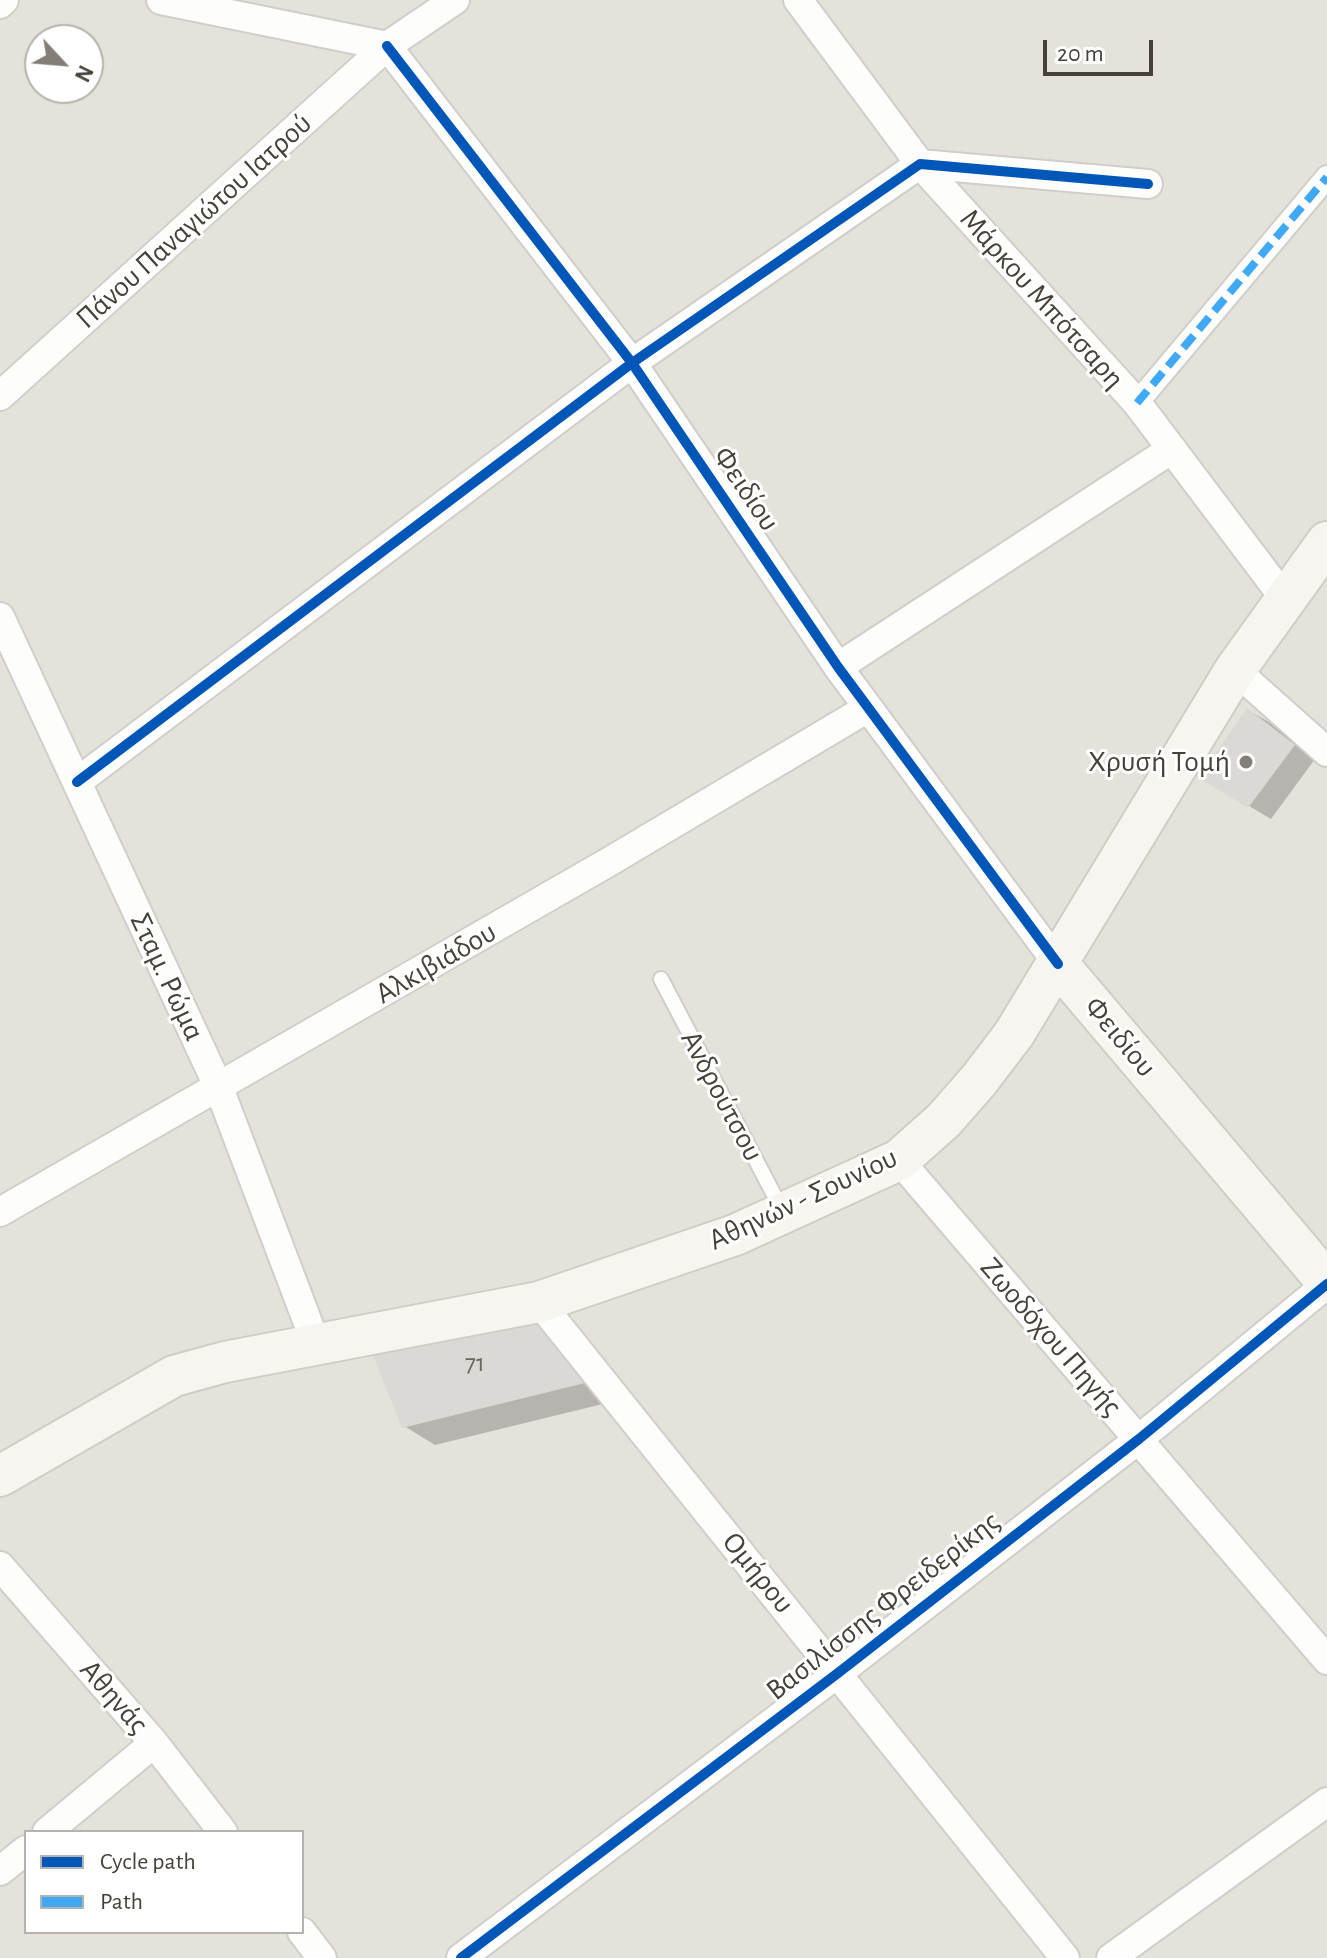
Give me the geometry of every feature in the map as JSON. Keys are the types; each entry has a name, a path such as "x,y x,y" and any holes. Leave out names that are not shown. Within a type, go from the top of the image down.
{"main road":[{"name":"Αθηνών - Σουνίου","path":"0,1476 174,1376 225,1362 539,1302 735,1235 899,1160 944,1120 1014,1034 1235,670 1327,542"},
{"name":"Φειδίου","path":"1058,964 1327,1283"}],"street":[{"path":"161,0 387,46"},
{"name":"Πάνου Παναγιώτου Ιατρού","path":"0,396 387,46 455,0"},
{"name":"Μάρκου Μπότσαρη","path":"798,0 920,164 1137,403 1285,599"},
{"name":"Φειδίου","path":"387,46 632,363 838,667 1058,964"},
{"path":"77,782 632,363 920,164 1148,184"},
{"path":"1137,403 1327,177"},
{"path":"838,667 1172,449"},
{"name":"Σταμ. Ρώμα","path":"0,617 219,1088 316,1344"},
{"path":"1235,670 1327,752"},
{"name":"Αλκιβιάδου","path":"0,1212 607,863 868,708"},
{"name":"Ζωοδόχου Πηγής","path":"899,1160 1327,1660"},
{"name":"Βασιλίσσης Φρειδερίκης","path":"461,1958 838,1673 1139,1439 1327,1283"},
{"name":"Ομήρου","path":"539,1302 1065,1958"},
{"name":"Αθηνάς","path":"0,1566 154,1743 221,1830"},
{"path":"49,1830 154,1743"},
{"path":"1111,1958 1327,1802"},
{"path":"0,1871 24,1852"},
{"path":"304,1934 322,1958"}],"lane":[{"name":"Ανδρούτσου","path":"661,979 783,1212"}],"shaded area":[{"path":"0,0 1327,0 1327,1958 0,1958"}],"building":[{"name":"Χρυσή Τομή","path":"1247,708 1295,745 1248,808 1199,778"},
{"path":"534,1310 589,1382 402,1428 368,1343"}],"marked path":[{"path":"1137,403 1327,177"}],"cycle path":[{"path":"387,46 632,363 838,667 1058,964"},
{"path":"77,782 632,363 920,164 1148,184"},
{"path":"461,1958 838,1673 1139,1439 1327,1284"}],"place":[{"name":"Χρυσή Τομή","path":"1246,762"}]}
